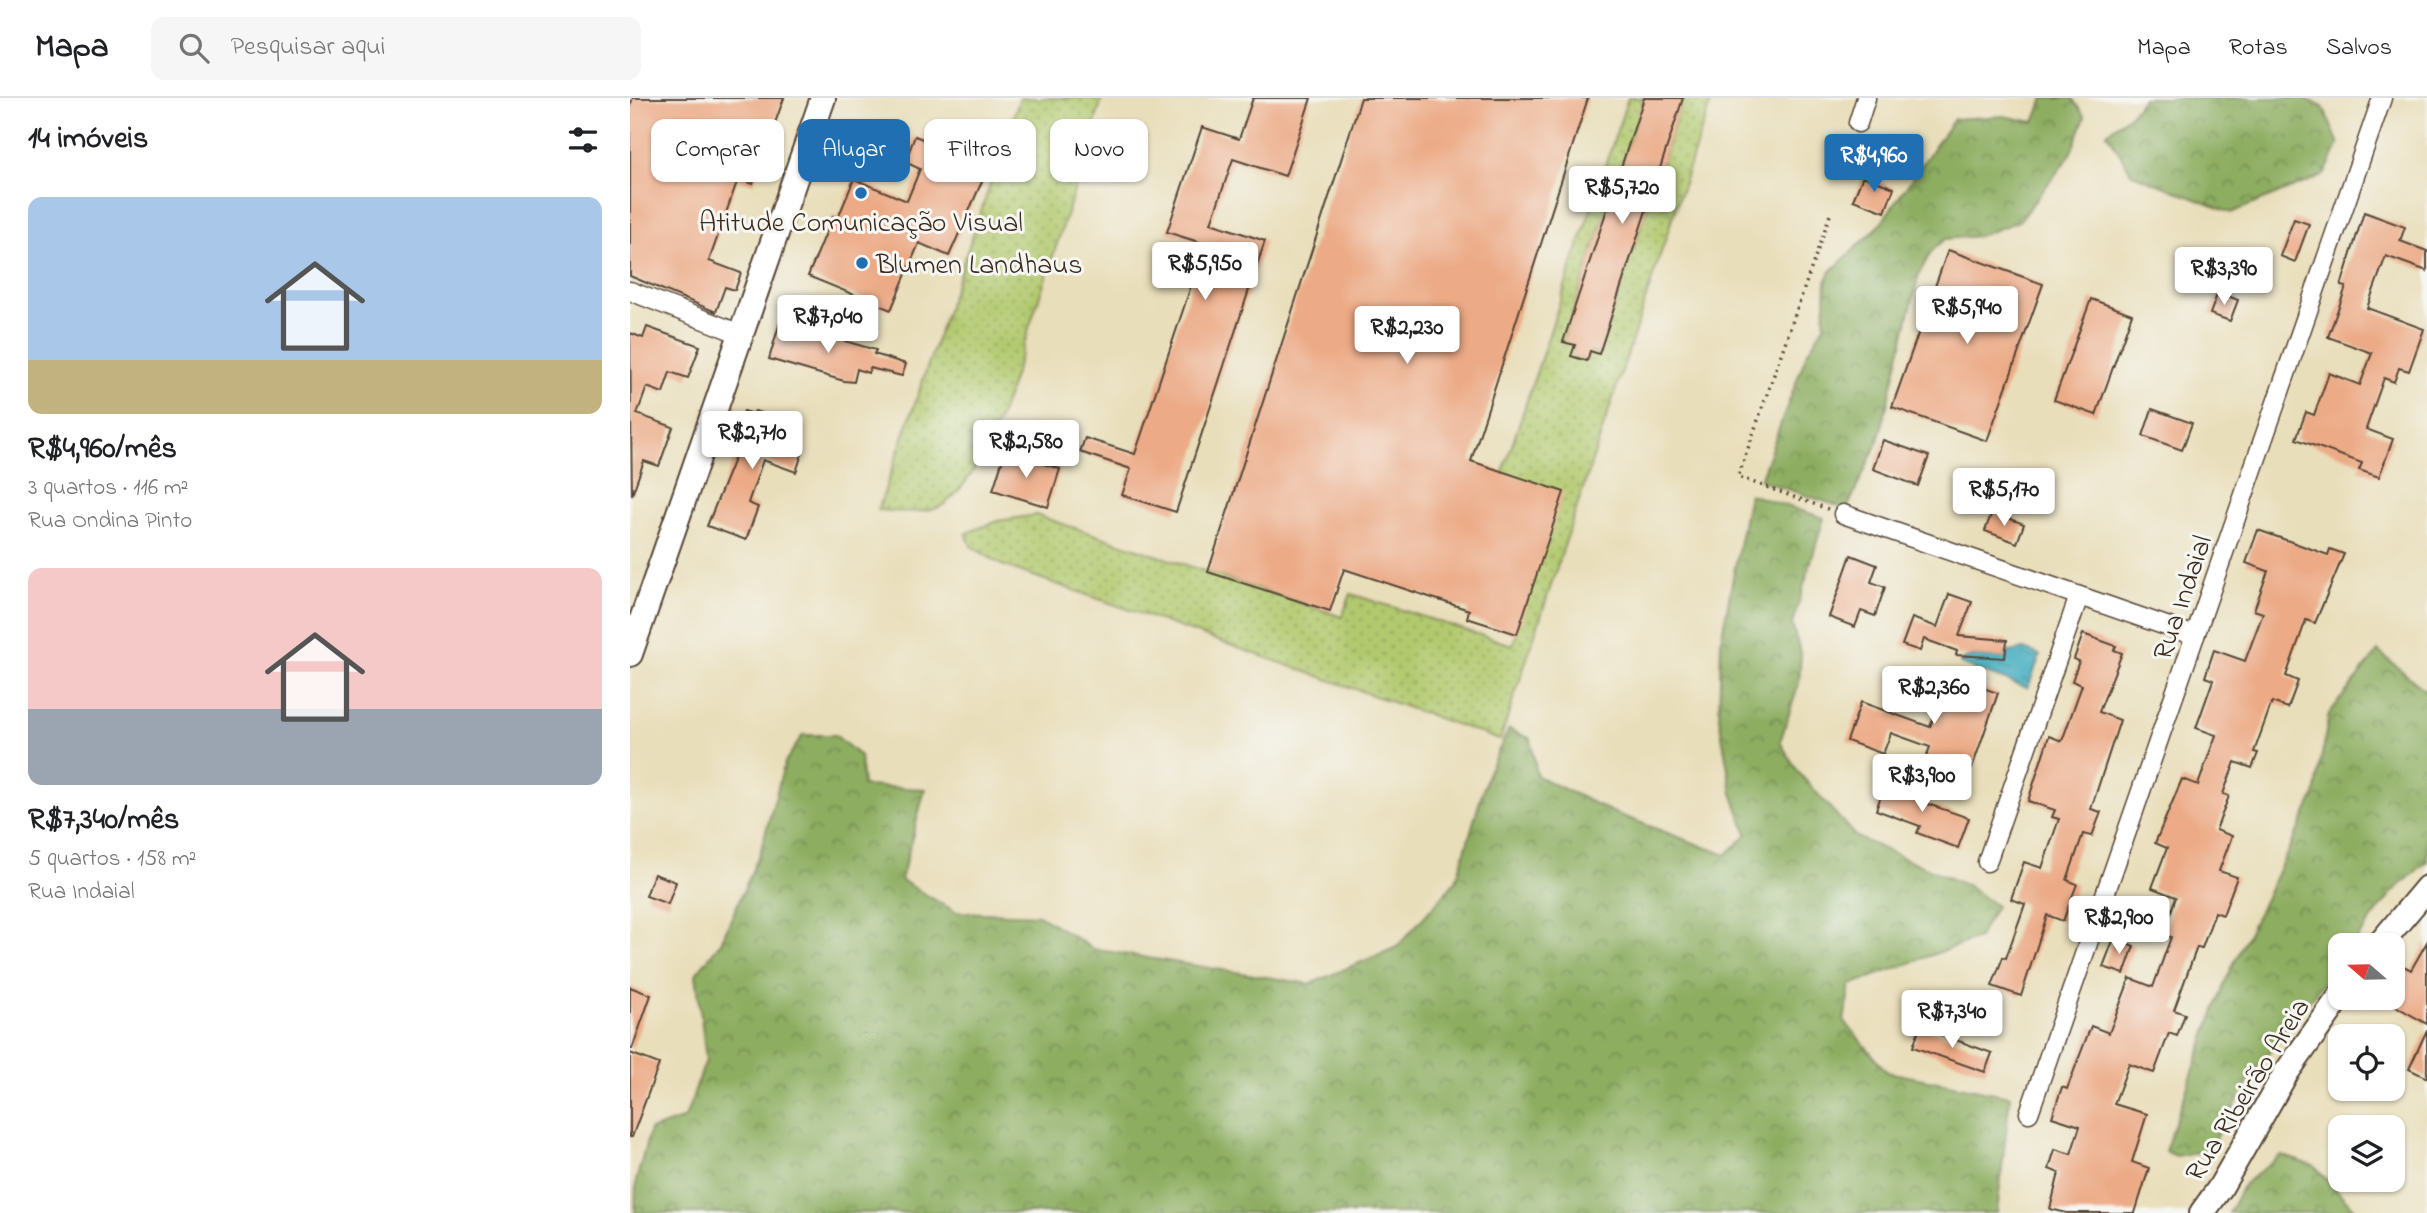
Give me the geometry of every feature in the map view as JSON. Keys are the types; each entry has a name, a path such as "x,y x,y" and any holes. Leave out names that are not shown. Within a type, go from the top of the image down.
{"street":[{"path":"630,654 743,335 823,98"},
{"path":"1857,123 1866,98"},
{"name":"Rua Indaial","path":"2029,1113 2382,98"},
{"path":"630,292 743,335"},
{"path":"1843,514 2195,636"},
{"path":"1987,862 2079,596"},
{"path":"2389,933 2427,888"},
{"name":"Rua Ribeirão Areia","path":"2202,1213 2233,1167 2286,1073 2331,1010"}],"path":[{"path":"1831,212 1738,477 1843,514"}],"green space":[{"path":"1020,98 1102,98 1096,119 1050,119 1050,182 1077,182 1002,412 978,463 963,485 940,507 904,512 878,510 991,182 1036,182 1036,119 1013,119"},
{"path":"1628,98 1644,98 1563,341 1575,345 1572,356 1587,361 1590,351 1599,354 1683,98 1712,98 1500,740 1002,565 971,546 966,533 998,521 1036,515 1342,617 1351,594 1512,645 1517,634 1503,472"},
{"path":"2044,98 2072,98 2085,117 2069,157 2019,221 1979,236 1945,239 1931,252 1919,274 1879,439 1847,509 1760,480 1807,353 1824,326 1826,282 1831,271 1878,227 1954,119 2003,116 2034,122"},
{"path":"2143,98 2303,98 2323,107 2339,144 2324,175 2231,213 2132,174 2107,133 2132,113"},
{"path":"1749,494 1824,518 1792,625 1801,654 1799,683 1780,742 1799,773 1856,837 1968,886 1996,906 1978,938 1850,985 1844,1021 1887,1072 2010,1096 1997,1213 635,1213 636,1181 650,1130 685,1118 706,1060 696,974 721,942 760,853 785,762 803,735 835,735 860,756 863,786 925,789 901,880 956,912 1039,915 1093,949 1310,984 1397,947 1456,881 1489,770 1509,729 1531,739 1537,776 1612,812 1726,855 1747,834 1732,793 1719,718 1721,640"},
{"path":"2378,651 2427,692 2427,861 2392,893 2361,933 2328,933 2328,977 2255,1071 2209,1150 2176,1156 2165,1151 2224,984 2315,795 2329,714"},
{"path":"2281,1155 2314,1166 2328,1181 2328,1192 2338,1192 2358,1213 2229,1213 2244,1184"}],"water":[{"path":"2024,649 2040,655 2028,688 1960,664 1962,660 1975,656 2005,658 2006,653"}],"building":[{"path":"633,98 784,98 776,119 651,119 651,182 737,182 709,261 741,273 735,290 725,287 716,312 630,276 630,106"},
{"path":"1253,98 1311,98 1285,176 1233,159 1211,223 1265,241 1176,512 1122,495 1131,469 1080,452 1085,438 1135,454 1205,244 1167,232 1202,127 1239,139"},
{"path":"1361,98 1588,98 1471,461 1564,492 1517,634 1467,618 1469,610 1344,569 1330,611 1208,572"},
{"path":"1644,98 1683,98 1599,354 1590,351 1587,361 1571,356 1575,345 1563,342"},
{"path":"915,136 924,140 924,182 982,182 949,256 919,243 891,310 808,276 833,216 838,218 853,182 861,182 907,201 920,169 910,164 910,149"},
{"path":"1863,176 1894,188 1885,212 1853,200"},
{"path":"2364,212 2405,227 2400,241 2427,251 2427,271 2386,256 2367,308 2424,329 2409,371 2399,368 2394,382 2384,378 2366,429 2393,439 2379,477 2359,470 2362,463 2296,439 2306,412 2314,415 2329,373 2360,385 2372,353 2328,337 2346,287 2341,286"},
{"path":"2294,219 2309,224 2295,262 2280,256"},
{"path":"1948,250 2043,284 1987,441 1892,407"},
{"path":"2218,292 2238,300 2230,321 2210,314"},
{"path":"2091,299 2132,314 2096,415 2054,400"},
{"path":"780,322 876,350 874,354 906,364 902,376 870,368 868,373 857,369 854,382 844,381 769,359"},
{"path":"647,327 700,346 688,378 670,372 663,393 647,387 637,414 673,427 659,466 644,461 632,495 630,333 643,338"},
{"path":"2152,409 2192,423 2182,450 2143,436"},
{"path":"744,411 753,414 755,411 789,423 784,440 804,448 796,472 763,460 748,503 758,507 746,540 707,526 741,442 736,440"},
{"path":"1883,440 1929,456 1918,486 1873,469"},
{"path":"1005,452 1060,469 1048,507 993,490"},
{"path":"1992,512 2024,524 2017,543 1985,531"},
{"path":"2258,530 2328,555 2330,549 2344,554 2315,623 2306,620 2286,676 2298,681 2288,708 2272,702 2254,752 2258,753 2252,768 2235,762 2223,794 2229,796 2216,830 2232,836 2219,871 2237,877 2223,915 2215,912 2202,948 2197,947 2174,1010 2185,1014 2177,1036 2169,1033 2154,1073 2129,1064 2114,1104 2147,1114 2132,1162 2149,1168 2135,1213 2067,1213 2050,1209 2059,1173 2049,1169 2055,1149 2071,1154 2080,1126 2052,1117 2062,1087 2067,1089 2091,1026 2109,1033 2130,978 2153,987 2171,937 2163,934 2176,897 2152,888 2167,848 2155,843 2182,779 2198,785 2216,735 2196,728 2213,680 2205,677 2214,650 2245,661 2263,613 2254,610 2268,571 2246,563"},
{"path":"1851,555 1877,565 1871,582 1885,587 1875,616 1861,611 1855,627 1829,617"},
{"path":"1949,594 1972,602 1959,636 2007,640 2005,658 1956,655 1957,651 1924,639 1920,651 1902,645 1912,618 1937,627"},
{"path":"2083,634 2116,646 2114,650 2122,653 2099,712 2120,720 2091,809 2101,812 2092,836 2083,834 2067,880 2077,884 2063,921 2047,915 2021,996 1992,986 2003,957 2006,958 2025,904 2011,899 2024,862 2042,868 2059,819 2052,817 2055,810 2028,801 2049,736 2062,741 2082,685 2072,681 2079,661 2074,659"},
{"path":"1948,676 1998,693 1971,771 1949,763 1945,773 1923,765 1930,747 1891,733 1883,754 1847,741 1861,702 1930,727"},
{"path":"1887,779 1920,791 1916,800 1969,818 1958,848 1917,833 1920,826 1876,810"},
{"path":"654,874 676,882 668,904 646,896"},
{"path":"2114,938 2134,946 2124,974 2103,967"},
{"path":"2427,942 2427,1024 2402,1010 2405,1010 2405,967 2411,970"},
{"path":"630,987 651,995 632,1049 630,1049"},
{"path":"1920,1027 1992,1053 1985,1072 1913,1047"},
{"path":"2427,1030 2427,1078 2409,1069"},
{"path":"630,1053 659,1064 632,1137 630,1137"}],"place":[{"name":"Atitude Comunicação Visual","path":"861,193"},
{"name":"Blumen Landhaus","path":"862,263"}]}
